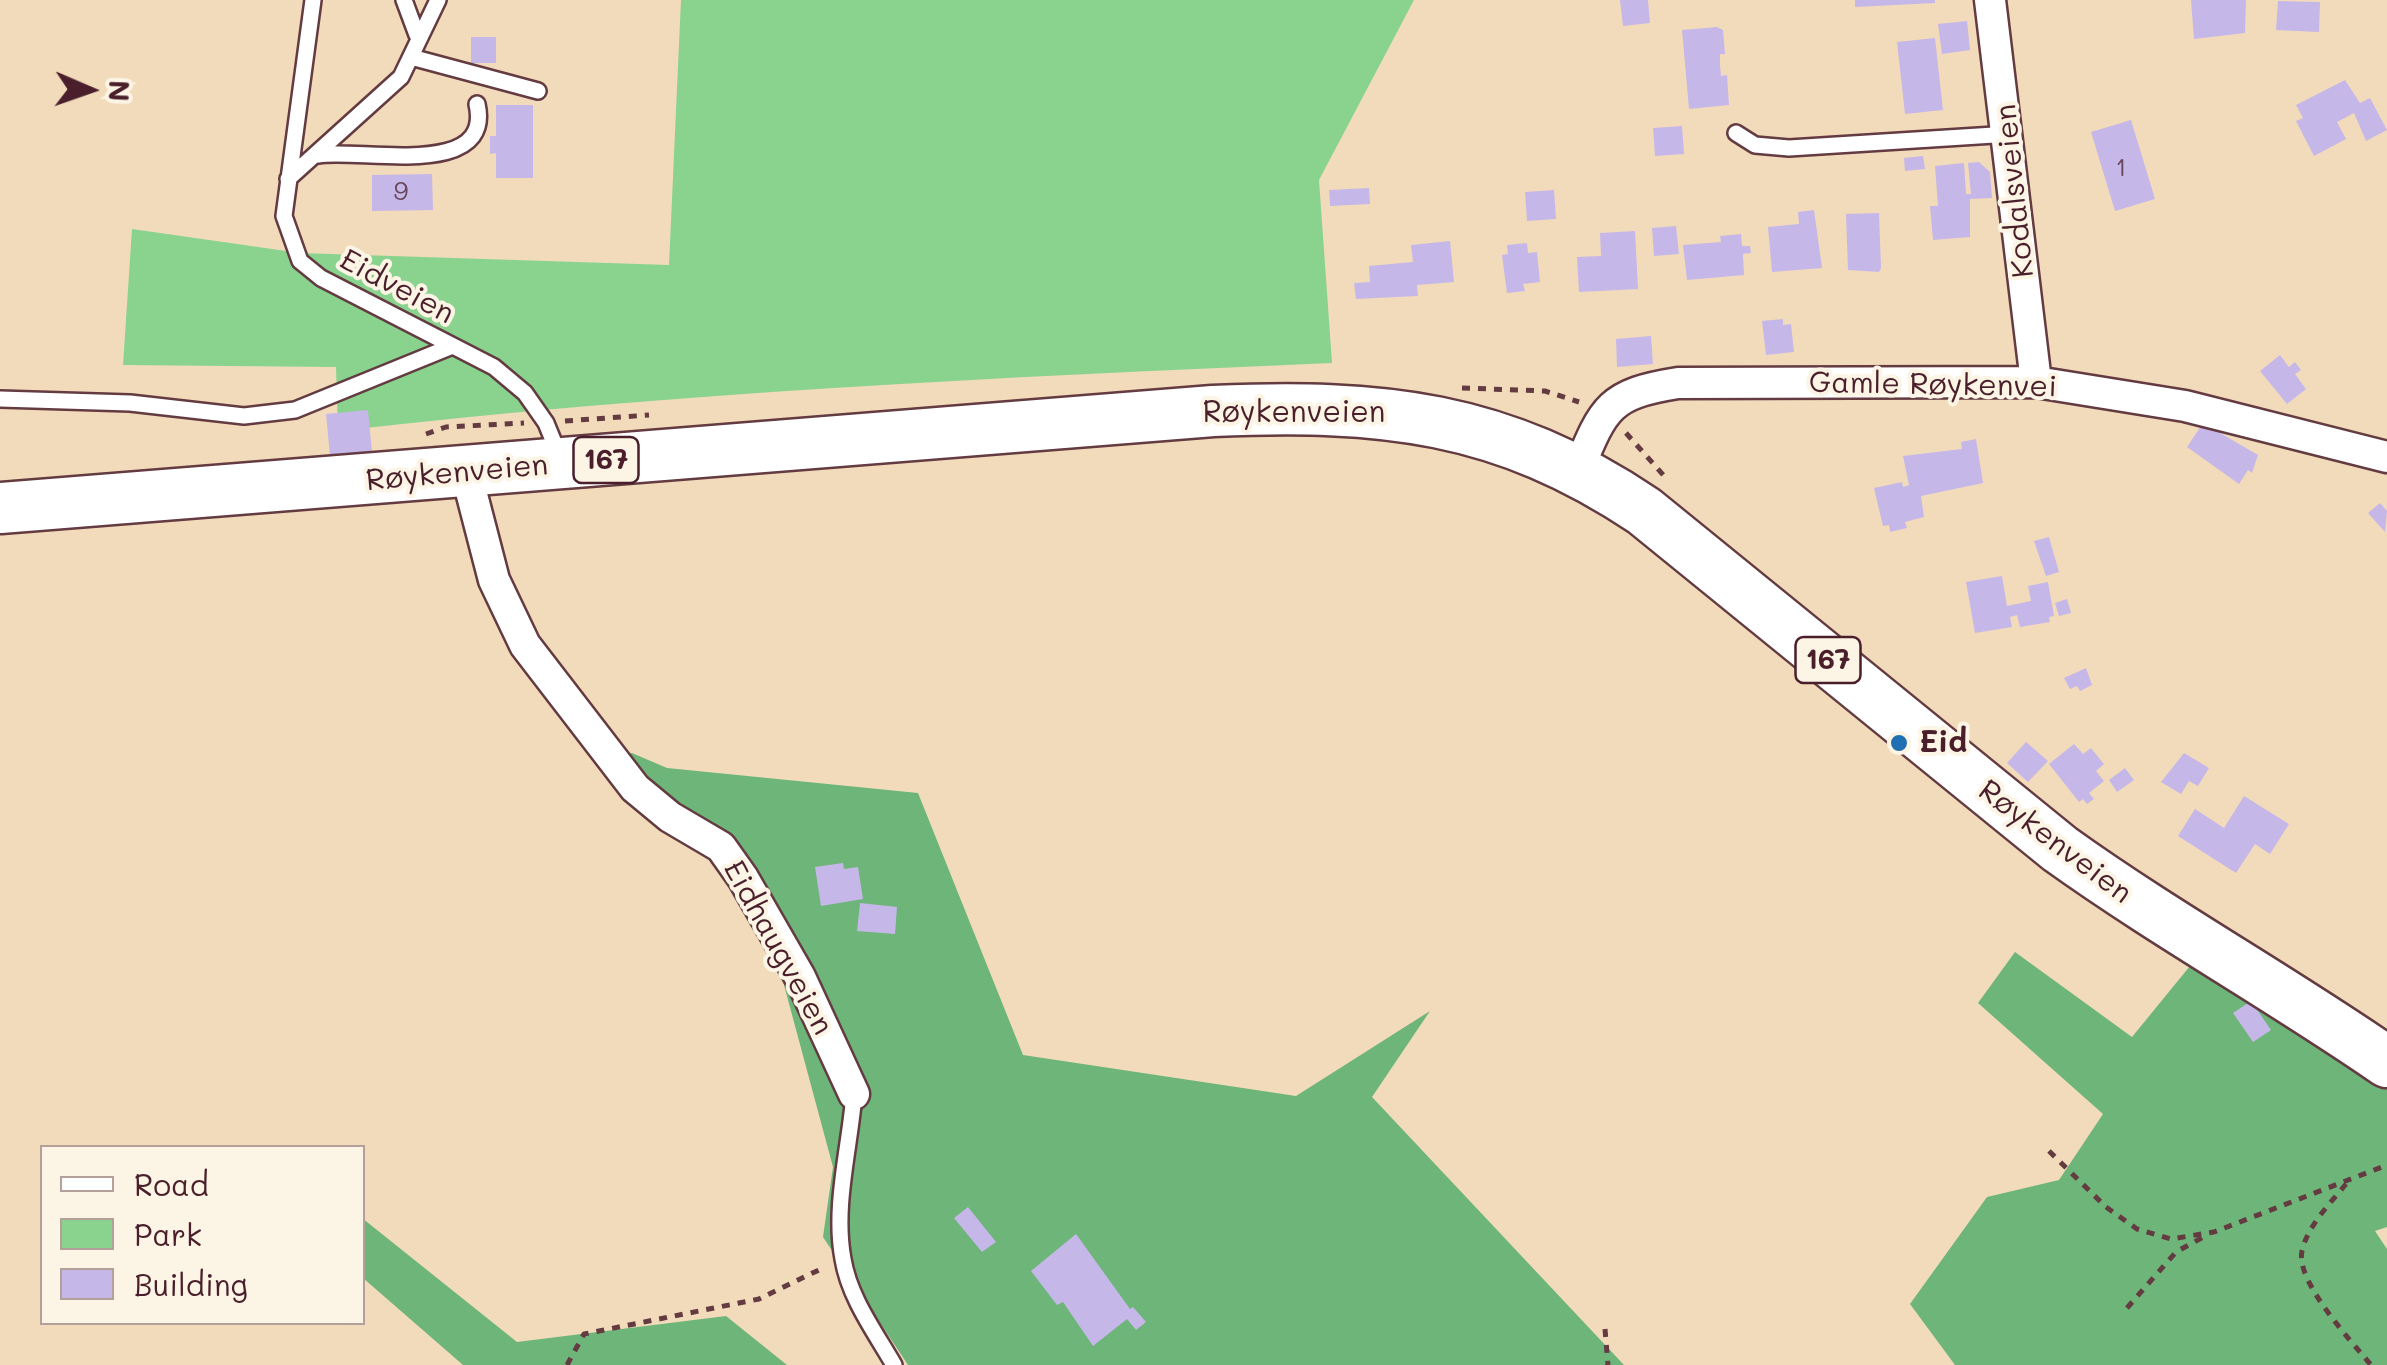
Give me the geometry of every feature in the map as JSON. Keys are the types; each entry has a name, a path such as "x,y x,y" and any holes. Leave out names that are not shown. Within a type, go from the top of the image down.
{"main road":[{"name":"Røykenveien","path":"0,508 1213,411 1379,410 1461,425 1578,470 1676,534 2060,849 2118,892 2387,1062"}],"street":[{"name":"Kodalsveien","path":"1990,0 2010,134 2036,382"},
{"name":"Gamle Røykenvei","path":"1601,413 1634,390 1678,383 2036,382 2185,406 2387,457"},
{"path":"1578,470 1601,413"},
{"name":"Eidhaugveien","path":"466,472 494,580 525,645 635,788 721,847 732,862 800,977 854,1094"}],"lane":[{"name":"Eidveien","path":"313,0 284,216 300,261 321,278 494,367 525,393 546,422 562,464"},
{"path":"404,0 418,35"},
{"path":"288,179 401,77 438,0"},
{"path":"411,58 538,91"},
{"path":"314,156 346,151 446,155 474,137 479,124 477,104"},
{"path":"1736,134 1755,145 1789,148 2010,134"},
{"path":"0,399 130,402 244,416 295,410 450,346"},
{"path":"854,1094 840,1214 842,1259 854,1294 894,1365"}],"path":[{"path":"1448,387 1545,391 1601,413"},
{"path":"2049,1151 2106,1206 2137,1229 2171,1239 2214,1232"},
{"path":"2128,1308 2176,1252 2214,1232 2387,1165"},
{"path":"2348,1182 2308,1236 2301,1253 2303,1267 2327,1311 2371,1365"},
{"path":"567,1365 584,1334 759,1299 842,1259"},
{"path":"1605,1329 1608,1365"}],"green space":[{"path":"681,0 1414,0 1319,180 1332,363 710,396 338,431 336,367 123,365 132,229 300,253 669,265"},
{"path":"632,753 667,768 918,793 1023,1055 1296,1096 1430,1011 1372,1097 1624,1365 908,1365 823,1237 833,1167 763,907 674,828 619,755"},
{"path":"2015,952 2132,1037 2199,955 2387,1084 2387,1227 2375,1231 2387,1249 2387,1365 1955,1365 1910,1304 1987,1197 2059,1180 2103,1114 1978,1003"},
{"path":"365,1220 517,1342 726,1316 787,1365 463,1365 365,1280"}],"building":[{"path":"1620,0 1648,0 1650,23 1623,26"},
{"path":"1855,0 1935,0 1935,3 1855,7"},
{"path":"2191,0 2246,0 2245,33 2194,39"},
{"path":"2278,1 2320,2 2319,32 2276,30"},
{"path":"1967,21 1970,50 1942,54 1938,24"},
{"path":"1682,30 1723,30 1725,54 1720,54 1720,65 1721,76 1727,75 1729,105 1689,109"},
{"path":"471,37 496,37 496,63 471,63"},
{"path":"1935,38 1943,110 1905,114 1897,42"},
{"path":"2345,80 2360,103 2370,98 2387,130 2366,141 2354,113 2337,122 2346,139 2314,156 2296,121 2303,118 2296,105"},
{"path":"496,105 533,105 533,178 496,178 496,153 490,154 490,136 496,136"},
{"path":"2131,120 2155,199 2115,211 2091,132"},
{"path":"1682,126 1684,154 1655,156 1653,128"},
{"path":"1923,156 1925,169 1905,171 1904,158"},
{"path":"1979,162 1990,172 1992,198 1970,199 1970,237 1933,240 1930,206 1938,206 1935,166 1964,163 1966,194 1971,194 1968,163"},
{"path":"432,174 433,210 372,211 372,175"},
{"path":"1369,188 1370,204 1330,206 1329,190"},
{"path":"1554,190 1556,219 1527,221 1525,192"},
{"path":"1814,210 1822,268 1772,272 1768,227 1799,224 1798,212"},
{"path":"1879,213 1879,272 1848,270 1846,214"},
{"path":"1676,226 1679,254 1654,256 1652,228"},
{"path":"1635,231 1638,289 1579,292 1577,257 1601,256 1600,233"},
{"path":"1741,234 1742,246 1750,246 1751,253 1743,254 1744,275 1687,280 1683,245 1721,242 1720,236"},
{"path":"1450,241 1454,282 1417,285 1418,296 1356,299 1354,283 1370,282 1369,266 1413,262 1411,245"},
{"path":"1527,243 1528,253 1537,252 1540,282 1523,284 1525,291 1507,293 1502,255 1508,254 1507,245"},
{"path":"1783,319 1783,325 1791,324 1794,352 1766,355 1762,321"},
{"path":"1651,336 1653,364 1617,367 1616,339"},
{"path":"2280,355 2289,367 2295,362 2301,370 2295,374 2306,389 2287,404 2260,371"},
{"path":"368,410 372,452 330,456 326,414"},
{"path":"2203,423 2258,455 2252,473 2248,470 2239,484 2187,447"},
{"path":"1976,439 1983,483 1921,496 1924,517 1905,522 1907,528 1890,532 1889,525 1883,526 1874,488 1902,482 1903,487 1909,485 1903,456 1962,449 1961,442"},
{"path":"2380,503 2387,511 2385,532 2368,513"},
{"path":"2049,537 2059,572 2046,576 2034,541"},
{"path":"2002,576 2007,606 2031,601 2028,586 2048,582 2054,616 2049,617 2050,622 2020,627 2017,615 2010,617 2012,627 1975,633 1966,582"},
{"path":"2067,599 2071,613 2059,616 2055,603"},
{"path":"2086,668 2092,685 2080,691 2077,686 2070,689 2064,678"},
{"path":"2026,742 2048,761 2028,782 2007,763"},
{"path":"2074,744 2083,754 2091,748 2104,764 2096,771 2104,781 2089,793 2094,799 2087,804 2083,799 2079,802 2049,764"},
{"path":"2184,753 2209,768 2198,786 2189,781 2181,794 2161,782"},
{"path":"2125,768 2134,780 2117,792 2109,780"},
{"path":"2244,796 2289,824 2270,854 2255,844 2236,873 2178,836 2195,809 2224,828"},
{"path":"843,863 844,869 858,867 863,899 821,906 815,867"},
{"path":"860,903 897,907 895,934 857,931"},
{"path":"2251,1001 2271,1030 2253,1042 2233,1013"},
{"path":"968,1207 996,1242 982,1252 954,1218"},
{"path":"1076,1234 1130,1309 1133,1307 1146,1322 1136,1330 1127,1319 1093,1346 1063,1302 1057,1305 1031,1271"}],"place":[{"name":"Eid","path":"1899,743"}]}
